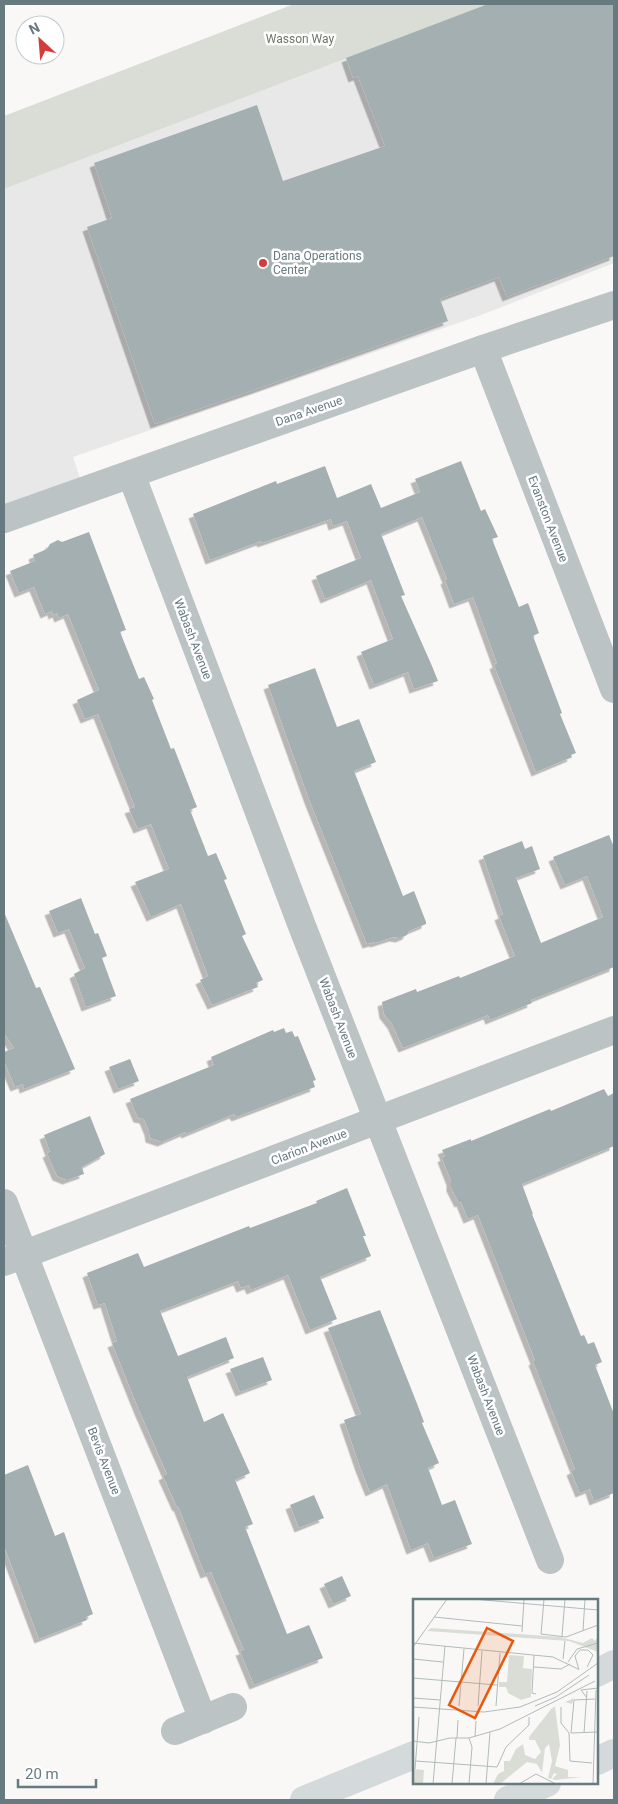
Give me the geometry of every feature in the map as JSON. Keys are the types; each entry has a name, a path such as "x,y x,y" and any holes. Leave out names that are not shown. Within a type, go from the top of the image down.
{"highway":[{"path":"598,1672 614,1664"},
{"path":"598,1761 614,1753"},
{"path":"304,1800 413,1755"},
{"path":"508,1800 545,1784"}],"street":[{"name":"Dana Avenue","path":"4,519 482,349 614,305"},
{"name":"Evanston Avenue","path":"482,349 614,689"},
{"name":"Wabash Avenue","path":"131,474 302,926 550,1560"},
{"name":"Clarion Avenue","path":"14,1259 614,1030"},
{"name":"Bevis Avenue","path":"4,1203 14,1259 203,1720"},
{"path":"175,1731 233,1707"}],"shaded area":[{"path":"489,4 614,4 614,263 481,315 73,457 84,490 4,519 4,189"}],"green space":[{"name":"Wasson Way","path":"294,4 489,4 4,189 4,116"}],"building":[{"path":"488,4 614,4 614,256 507,297 499,277 440,299 448,321 155,424 87,227 112,218 94,163 257,105 283,181 385,146 358,76 353,78 346,58"},
{"path":"461,461 481,511 485,509 498,537 492,539 519,607 528,603 539,633 533,636 562,713 560,714 576,753 571,755 572,757 536,772 494,665 497,663 473,597 454,604 445,580 447,579 422,517 381,534 405,595 401,596 438,681 414,689 408,672 374,685 361,652 393,639 371,580 325,599 316,576 361,558 347,521 333,526 331,519 262,543 261,541 210,560 193,514 276,481 277,484 325,466 337,498 371,484 381,508 420,492 415,479"},
{"path":"89,532 126,630 120,632 139,679 144,677 154,699 152,700 171,749 174,748 197,807 190,810 208,856 216,853 227,879 224,880 246,934 242,936 263,980 256,983 258,987 212,1005 200,980 208,976 181,904 151,917 135,882 169,869 151,824 138,829 129,809 135,807 98,714 85,719 77,700 99,690 68,614 59,618 57,613 53,615 52,611 45,614 34,587 19,593 10,571 35,561 33,555 47,549 50,544 58,540 62,542"},
{"path":"315,668 337,727 359,719 376,762 354,771 403,896 414,891 426,922 426,924 409,931 407,935 400,938 394,937 367,944 309,799 268,685"},
{"path":"609,835 614,847 614,967 531,1000 532,1003 490,1020 488,1015 403,1048 392,1024 384,1014 382,1002 416,989 417,992 459,976 460,978 515,956 499,916 503,914 483,856 522,841 525,849 532,846 540,869 516,878 541,943 603,917 587,876 565,885 553,857"},
{"path":"81,898 95,934 98,933 107,956 102,958 116,996 86,1007 74,974 85,968 69,929 58,933 49,911"},
{"path":"4,912 36,988 40,987 75,1069 24,1089 23,1084 15,1087 4,1061 4,1052 14,1048 4,1033"},
{"path":"284,1028 286,1033 292,1031 295,1037 298,1036 316,1080 313,1081 315,1087 236,1117 234,1114 162,1142 150,1138 144,1119 138,1118 130,1099 214,1065 211,1057 273,1030 274,1032"},
{"path":"130,1059 139,1081 118,1089 109,1067"},
{"path":"604,1089 608,1096 614,1093 614,1146 522,1184 532,1214 581,1336 584,1335 588,1344 594,1342 602,1362 595,1365 614,1414 614,1493 594,1501 590,1489 580,1493 571,1471 575,1469 533,1361 535,1360 478,1215 468,1219 461,1202 459,1203 451,1187 451,1181 442,1158 445,1156 442,1150 471,1139 471,1141 550,1109 551,1111"},
{"path":"90,1116 105,1154 82,1167 84,1174 67,1180 57,1176 47,1153 50,1152 44,1135"},
{"path":"347,1188 366,1236 363,1236 371,1256 320,1277 337,1319 310,1330 288,1275 251,1290 249,1285 241,1288 238,1281 160,1311 178,1356 226,1337 234,1358 187,1377 204,1422 223,1413 250,1473 235,1480 253,1524 245,1527 287,1634 309,1625 323,1658 254,1685 240,1651 244,1650 211,1572 205,1574 178,1506 163,1476 167,1474 112,1343 117,1341 105,1303 98,1305 87,1273 138,1253 144,1267 249,1226 250,1228 317,1203 316,1201"},
{"path":"380,1310 439,1463 428,1468 442,1505 455,1500 472,1544 434,1558 428,1543 411,1550 387,1484 370,1492 344,1420 361,1414 328,1328"},
{"path":"263,1357 272,1380 240,1392 230,1369"},
{"path":"28,1465 55,1536 64,1532 93,1614 86,1617 87,1620 39,1639 4,1546 4,1475"},
{"path":"314,1495 324,1518 299,1528 290,1505"},
{"path":"342,1576 351,1596 333,1604 324,1584"}],"place":[{"name":"Dana Operations Center","path":"263,263"}]}
